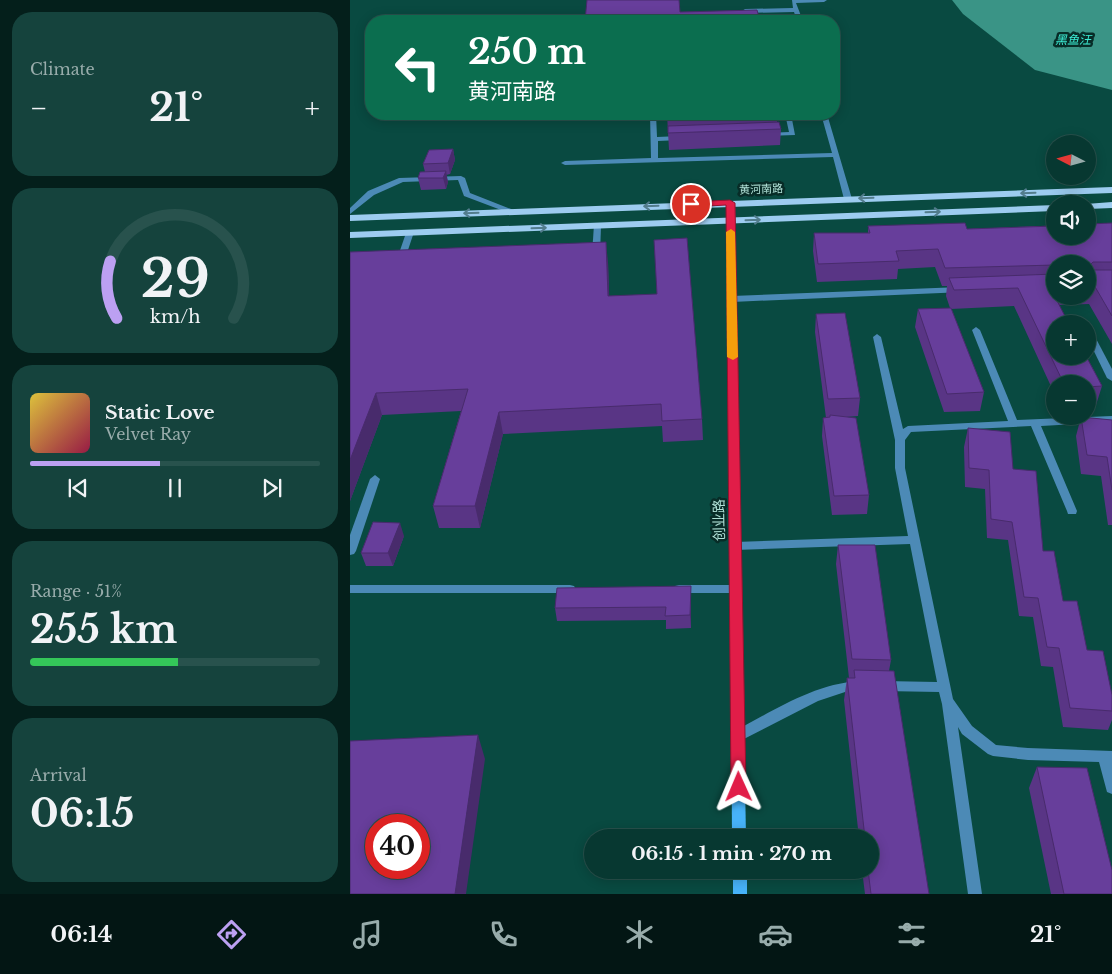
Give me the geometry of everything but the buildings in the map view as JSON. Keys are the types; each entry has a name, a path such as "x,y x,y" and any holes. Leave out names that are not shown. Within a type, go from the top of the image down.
{"main road":[{"name":"黄河南路","path":"350,218 1112,190"},
{"path":"1096,206 1112,205"},
{"path":"350,234 1046,208"}],"street":[{"name":"创业路","path":"730,203 739,829"},
{"path":"740,879 740,894"}],"lane":[{"path":"798,15 794,0 824,0"},
{"path":"740,11 796,10"},
{"path":"653,120 654,161"},
{"path":"763,135 793,134 790,120"},
{"path":"826,120 848,199"},
{"path":"654,139 684,138"},
{"path":"565,164 836,155"},
{"path":"350,212 371,193 402,180 461,178 467,194 512,211"},
{"path":"596,260 597,226"},
{"path":"399,266 410,232"},
{"path":"732,298 967,290"},
{"path":"976,330 1014,424"},
{"path":"877,337 900,440 900,468 913,540 946,694 975,894"},
{"path":"1096,347 1112,378"},
{"path":"900,440 908,429 1112,419"},
{"path":"1035,423 1072,511"},
{"path":"350,551 375,479"},
{"path":"735,546 913,540"},
{"path":"350,589 578,589"},
{"path":"666,589 736,589"},
{"path":"738,736 825,692 846,685 946,694"},
{"path":"946,694 966,730 993,750 1028,754 1108,757 1112,788"}],"water":[{"name":"黑鱼汪","path":"952,0 1112,0 1112,90 1035,70 963,14"}],"slow traffic":[{"path":"731,232 733,357"}],"route":[{"path":"691,204 730,203 739,787"}]}
